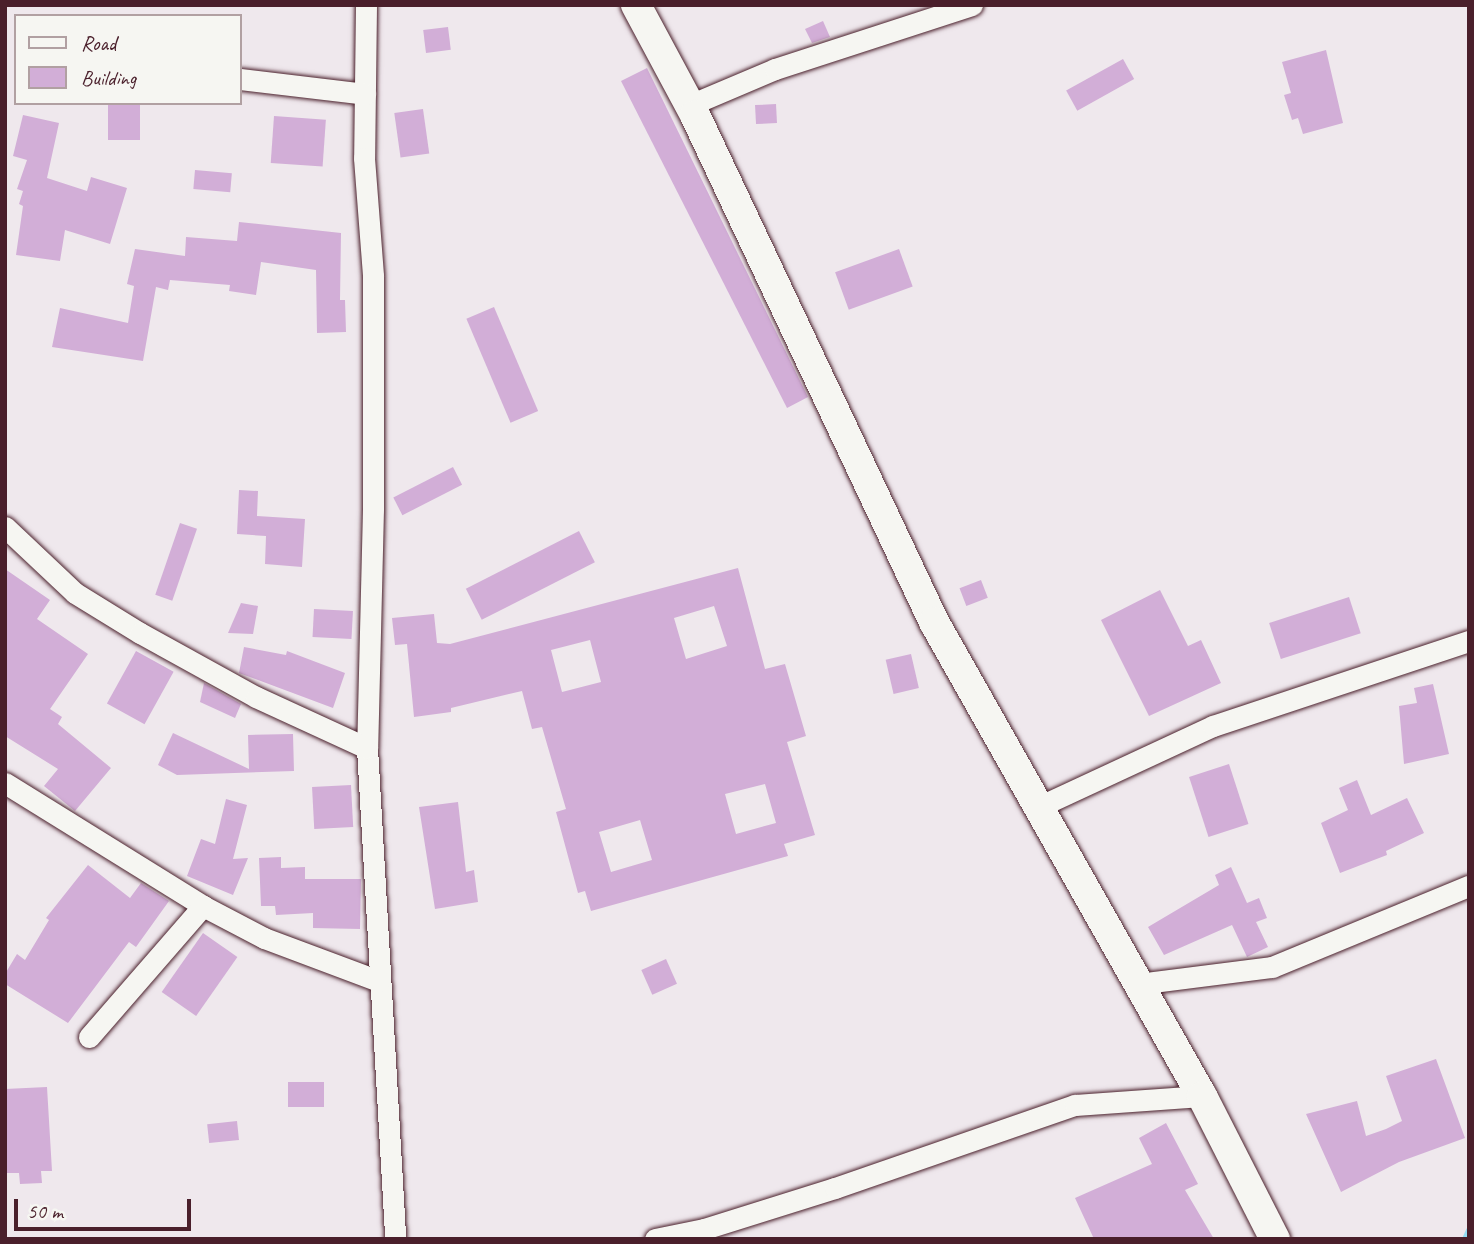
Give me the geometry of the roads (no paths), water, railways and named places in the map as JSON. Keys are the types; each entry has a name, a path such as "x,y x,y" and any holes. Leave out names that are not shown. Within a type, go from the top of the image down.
{"main road":[{"path":"636,5 690,105 888,530 1036,808 1202,1096 1275,1239"}],"street":[{"path":"366,5 363,158 373,303 367,748 379,981 393,1152 395,1239"},
{"path":"690,105 775,69 972,5"},
{"path":"242,79 365,94"},
{"path":"5,527 75,593 140,633 256,698 367,748"},
{"path":"1036,808 1213,726 1469,641"},
{"path":"5,783 203,906 264,938 379,981"},
{"path":"1137,984 1272,967 1469,886"},
{"path":"89,1037 203,906"},
{"path":"655,1239 704,1229 835,1188 1075,1105 1202,1096"}],"waterway":[{"path":"1465,1239 1469,1230"}]}
